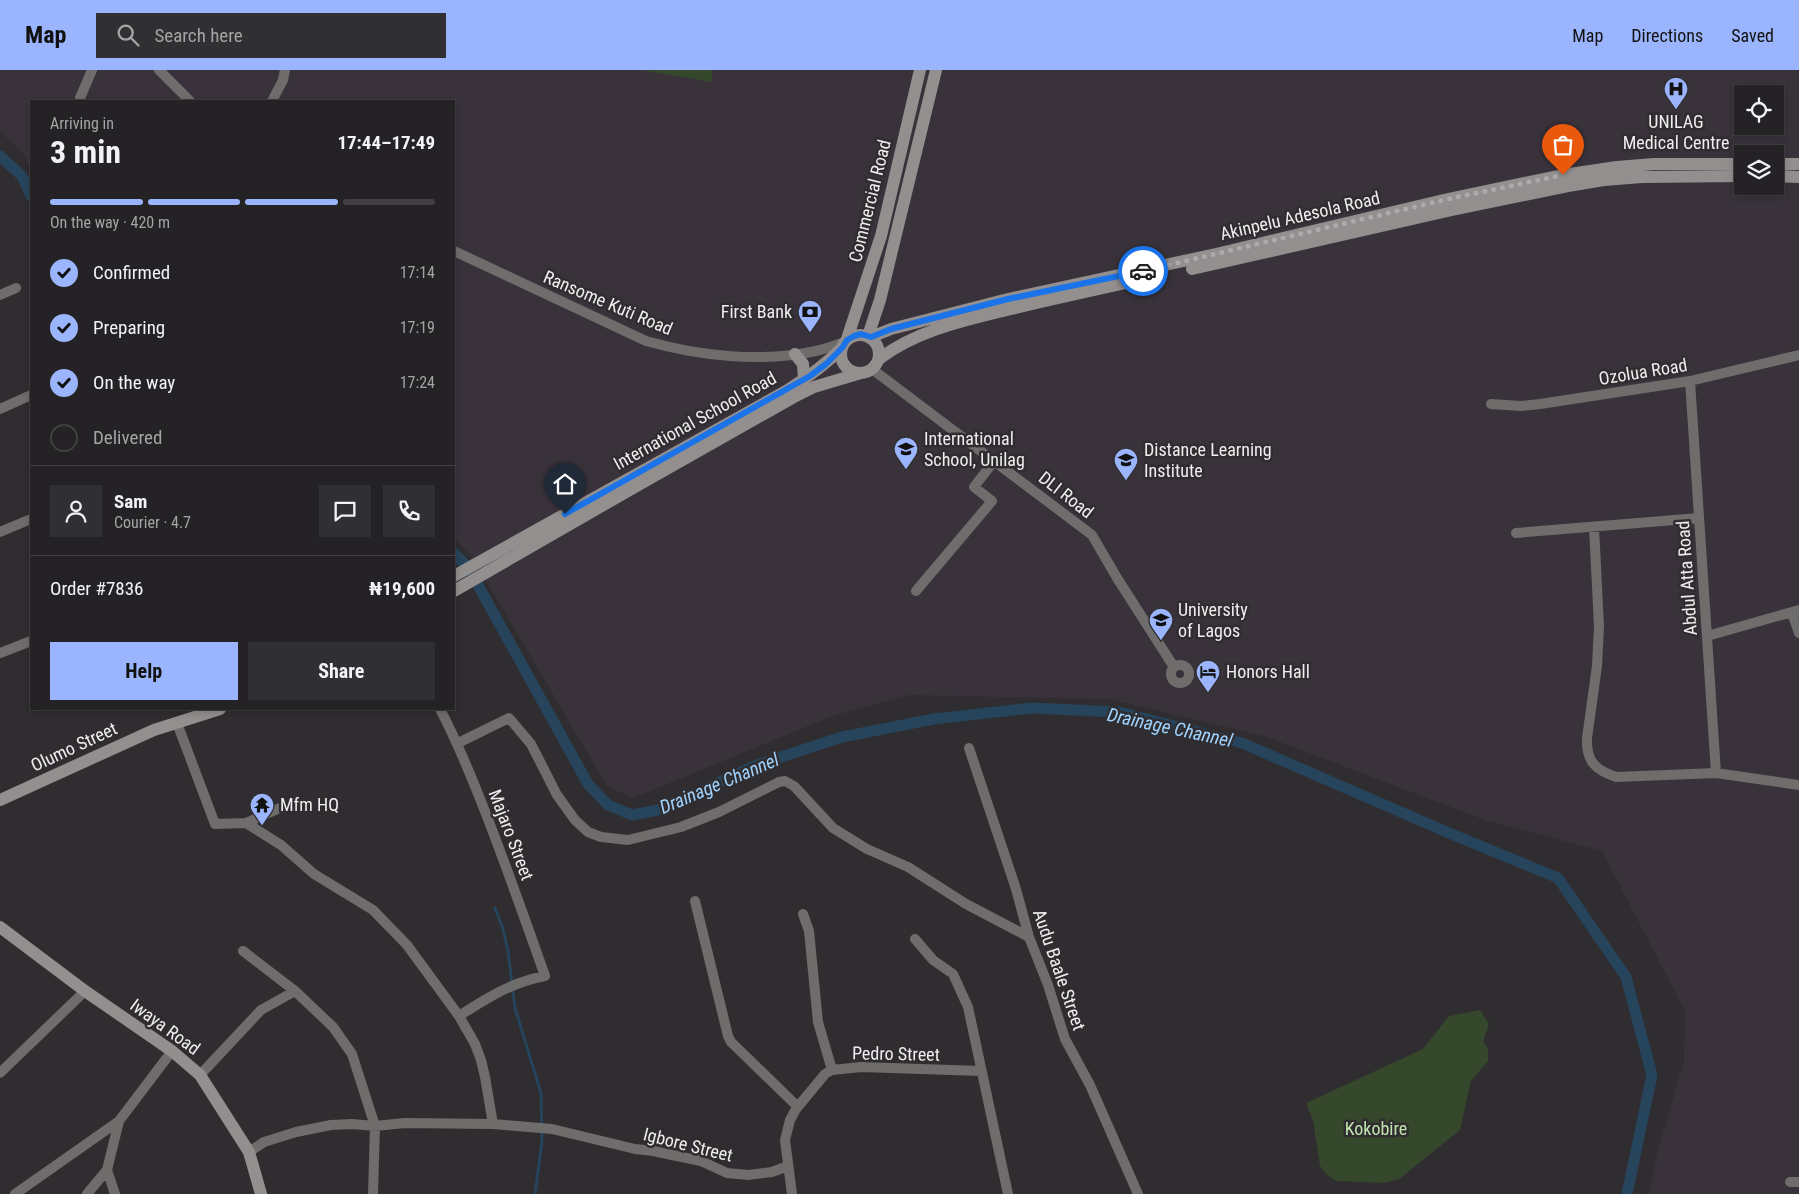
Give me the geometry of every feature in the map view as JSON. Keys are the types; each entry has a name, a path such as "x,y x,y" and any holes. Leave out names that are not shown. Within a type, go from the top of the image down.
{"street":[{"path":"80,98 92,70"},
{"path":"159,70 189,100"},
{"path":"273,100 283,80 285,70"},
{"name":"Commercial Road","path":"845,343 881,236 920,70"},
{"name":"Commercial Road","path":"870,337 936,70"},
{"name":"Akinpelu Adesola Road","path":"870,337 891,329 1008,299 1216,254 1448,199 1563,175 1654,164 1734,164"},
{"path":"1784,164 1799,164"},
{"name":"Akinpelu Adesola Road","path":"871,367 905,342 924,334 987,315 1452,210 1604,180 1678,175 1734,176"},
{"path":"1784,176 1799,177"},
{"name":"Ransome Kuti Road","path":"455,251 646,341 676,349 704,354 757,356 818,351 845,343"},
{"path":"0,294 16,288"},
{"path":"861,334 870,337 877,343 880,351 871,367 855,372 845,365 841,354 845,343 854,336 861,334"},
{"name":"International School Road","path":"455,575 804,380 826,364 845,343"},
{"path":"795,354 804,364 804,380"},
{"name":"Ozolua Road","path":"1491,404 1521,406 1540,404 1690,381 1799,355"},
{"name":"International School Road","path":"455,590 794,397 814,387 871,367"},
{"name":"DLI Road","path":"871,367 1092,535 1174,667"},
{"name":"Abdul Atta Road","path":"1690,381 1716,773"},
{"path":"0,408 30,396"},
{"path":"916,591 992,500 974,487 994,461"},
{"path":"1516,533 1699,518"},
{"path":"0,532 30,519"},
{"path":"1594,527 1599,626 1597,666 1587,738 1586,750 1588,758 1605,774 1616,777 1716,773 1799,785"},
{"path":"1707,636 1795,611 1799,634"},
{"path":"0,653 30,641"},
{"name":"Olumo Street","path":"0,800 154,730 217,710"},
{"name":"Majaro Street","path":"441,710 458,743 500,848 545,976 505,988 459,1016"},
{"path":"458,743 509,718 531,744 557,795 575,820 588,832 616,840 628,840 681,827 719,812 779,782 785,781 794,786 833,828 867,849 908,867 966,904 1028,937"},
{"path":"177,722 215,824 246,823 284,806"},
{"name":"Audu Baale Street","path":"969,748 1016,889 1028,937 1048,985 1065,1039 1109,1127 1134,1192"},
{"path":"246,823 280,845 314,874 373,910 407,945 459,1016 481,1060 493,1124"},
{"path":"695,901 731,1042 798,1107"},
{"path":"803,914 810,931 818,1022 832,1070"},
{"name":"Iwaya Road","path":"0,926 85,991 172,1051 200,1075 249,1152 261,1194"},
{"path":"915,939 933,960 954,974 968,1007 1008,1194"},
{"path":"243,952 295,992 333,1027 352,1054 375,1126 373,1194"},
{"path":"0,1073 85,991"},
{"path":"200,1075 261,1010 295,992"},
{"path":"15,1194 119,1121 172,1051"},
{"name":"Pedro Street","path":"792,1194 785,1140 790,1120 798,1107 825,1074 832,1070 876,1067 981,1071"},
{"path":"87,1194 107,1170 119,1121"},
{"name":"Igbore Street","path":"249,1152 264,1142 310,1129 352,1124 375,1126 405,1123 493,1124 552,1129 635,1149 701,1161 727,1173 748,1175 772,1172 788,1166"},
{"path":"107,1170 115,1194"}],"shaded area":[{"name":"University of Lagos","path":"0,70 1799,70 1799,1194 1649,1194 1658,1151 1684,1060 1685,1011 1602,851 1488,821 1264,736 1109,699 909,695 835,715 633,798 607,786 490,587 468,552 455,539 455,100 30,100 30,168 22,151 0,132"}],"green space":[{"path":"641,70 712,70 712,82"},
{"name":"Kokobire","path":"1480,1010 1489,1024 1483,1041 1488,1049 1488,1061 1471,1081 1460,1130 1399,1179 1383,1183 1337,1181 1327,1175 1320,1166 1313,1120 1306,1103 1423,1049 1449,1016"}],"waterway":[{"name":"Drainage Channel","path":"0,156 22,176 30,194"},
{"name":"Drainage Channel","path":"455,554 469,569 588,784 608,805 632,815 663,809 754,766 842,737 934,719 1032,708 1119,712 1242,743 1558,878 1626,977 1652,1075 1627,1194"},
{"path":"495,908 503,929 508,951 515,1008 541,1093 542,1141 535,1194"}],"way so far":[{"path":"1143,271 1448,199 1563,175"}],"place":[{"name":"UNILAG Medical Centre","path":"1676,110"},
{"name":"First Bank","path":"810,333"},
{"name":"International School, Unilag","path":"906,470"},
{"name":"Distance Learning Institute","path":"1126,481"},
{"name":"University of Lagos","path":"1161,641"},
{"name":"Honors Hall","path":"1208,693"},
{"name":"Mfm HQ","path":"262,826"}],"route":[{"path":"565,514 786,391 826,364 842,348 847,340 854,336 861,334 871,337 891,329 1008,299 1143,271"}]}
